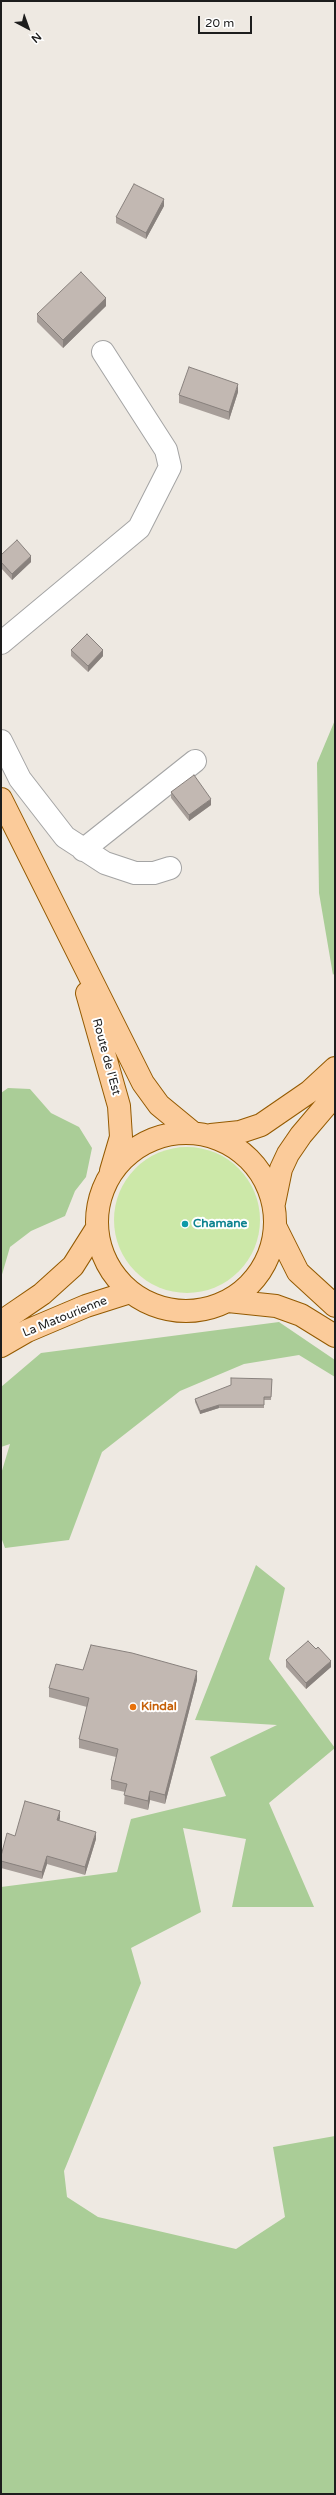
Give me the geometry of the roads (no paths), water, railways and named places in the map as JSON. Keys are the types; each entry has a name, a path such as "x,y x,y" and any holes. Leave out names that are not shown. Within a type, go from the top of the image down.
{"main road":[{"name":"Route de l'Est","path":"1,799 143,1084 159,1105 201,1134"},
{"name":"Route de l'Est","path":"71,940 106,1055 119,1106 121,1137 109,1176"},
{"path":"335,1068 309,1092 261,1125 240,1132 168,1134 145,1143 125,1157 109,1176 99,1201 97,1228 102,1252 113,1274 130,1292 152,1305 178,1311 204,1309 228,1301 252,1282 269,1256 275,1226 274,1203 281,1169 288,1154 301,1135 335,1095"},
{"path":"201,1134 232,1145 251,1160 266,1180 274,1203"},
{"path":"275,1226 298,1272 335,1306"},
{"name":"La Matourienne","path":"1,1322 42,1294 73,1266 97,1228"},
{"name":"La Matourienne","path":"1,1346 26,1331 86,1306 130,1292"},
{"path":"228,1301 276,1306 301,1315 335,1336"}],"street":[{"path":"1,643 139,528 170,468 166,450 104,352"},
{"path":"1,741 20,779 65,837 105,863 135,873 154,873 170,868"},
{"path":"83,850 195,761"},
{"path":"1,794 20,779"}],"place":[{"name":"Chamane","path":"185,1224"},
{"name":"Kindal","path":"133,1707"}]}
